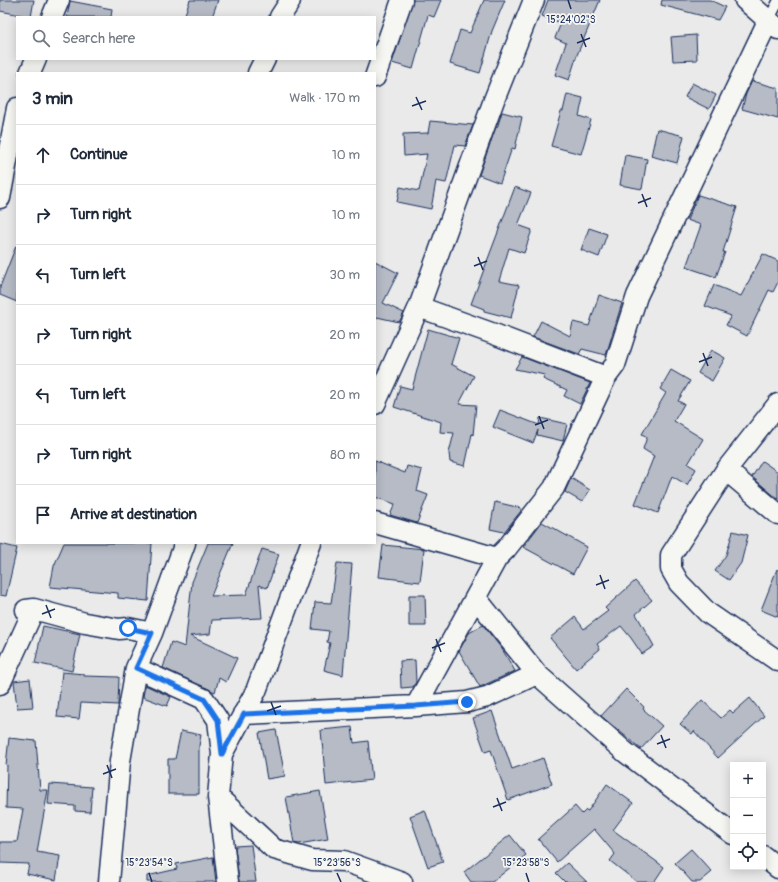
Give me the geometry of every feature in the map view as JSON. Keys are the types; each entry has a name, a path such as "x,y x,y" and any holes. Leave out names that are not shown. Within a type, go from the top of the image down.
{"street":[{"path":"52,16 59,0"},
{"path":"281,16 290,0"},
{"path":"376,74 402,0"},
{"path":"376,402 419,307 494,100 534,0"},
{"path":"416,706 497,558 506,549 554,488 606,377 615,364 638,296 773,25 745,0"},
{"path":"30,72 36,60"},
{"path":"258,72 264,60"},
{"path":"0,198 16,113"},
{"path":"419,307 606,377"},
{"path":"778,404 726,470 671,555 671,569 679,583 708,613 778,660"},
{"path":"726,470 778,514"},
{"path":"376,523 497,558"},
{"path":"109,882 120,761 136,668 152,633 185,544"},
{"path":"222,754 256,691 311,544"},
{"path":"476,598 537,674 625,752 730,832"},
{"path":"0,684 30,618 26,610 34,609 85,623 119,629 128,628 152,633"},
{"path":"136,668 204,699 218,720 222,754 218,797 228,882"},
{"path":"244,714 416,706 467,702 487,697 537,674"},
{"path":"218,797 274,849 312,860 344,861 402,882"},
{"path":"766,858 778,868"}],"lane":[{"path":"773,25 778,2"}],"building":[{"path":"0,0 34,0 31,16 0,11"},
{"path":"190,0 218,0 212,16 184,16"},
{"path":"413,0 441,0 434,17 428,15 413,69 392,63"},
{"path":"484,0 505,0 492,31 480,73 450,64 460,30 470,33"},
{"path":"548,0 600,0 577,55 569,80 555,75 566,43 555,38 561,23 542,16"},
{"path":"662,0 710,0 725,7 718,20 661,5"},
{"path":"70,1 112,9 111,16 67,16"},
{"path":"696,35 697,60 673,61 671,37"},
{"path":"752,81 778,88 778,119 742,109 746,94"},
{"path":"692,83 716,95 709,109 685,97"},
{"path":"567,94 583,98 579,116 591,120 581,154 551,146"},
{"path":"502,112 522,117 515,149 512,148 500,183 479,175"},
{"path":"430,121 473,125 465,146 455,145 446,183 436,181 431,209 397,202 400,187 419,191 427,154 404,156 403,134 428,133"},
{"path":"657,129 684,136 677,163 651,156"},
{"path":"625,155 647,159 642,189 620,185"},
{"path":"515,187 531,193 518,225 532,230 524,253 509,248 499,281 519,285 511,318 484,311 484,309 471,304"},
{"path":"698,195 737,207 723,252 725,252 716,277 686,267 701,225 687,220"},
{"path":"589,228 607,234 599,257 581,250"},
{"path":"16,246 16,302 0,295 0,287"},
{"path":"763,254 778,261 778,282 773,292 769,290 747,336 726,325 731,316 705,306 714,285 741,296"},
{"path":"376,262 398,273 383,303 404,313 399,322 377,317 376,318"},
{"path":"599,295 622,303 606,355 582,349 579,354 533,337 541,321 570,336 573,322 589,326"},
{"path":"428,329 459,338 451,364 474,376 459,404 476,405 473,435 472,434 465,466 450,462 449,453 454,433 440,432 441,422 394,407 400,386 412,389"},
{"path":"711,350 725,358 712,381 698,373"},
{"path":"522,357 590,383 580,404 564,396 567,390 543,379 545,375 515,369"},
{"path":"671,370 690,381 678,401 684,404 674,421 703,439 688,464 696,469 687,485 672,476 658,513 635,504 654,456 643,449 647,437 642,434 666,393 660,389"},
{"path":"500,410 539,425 540,418 567,424 563,441 537,435 538,430 533,443 493,427"},
{"path":"376,461 405,473 407,466 422,470 417,491 428,495 417,523 390,515 395,504 376,497"},
{"path":"762,461 778,472 778,499 752,477"},
{"path":"571,478 590,490 582,502 565,492"},
{"path":"495,502 521,508 521,511 504,532 490,529"},
{"path":"542,522 587,547 573,574 523,547"},
{"path":"733,531 748,535 741,563 729,580 715,571 726,555"},
{"path":"0,544 17,548 6,596 0,595"},
{"path":"64,544 152,544 148,601 118,598 118,593 50,587 54,566"},
{"path":"208,544 233,544 211,596 246,595 262,549 279,554 267,588 259,585 262,618 212,620 210,634 190,636 237,658 226,682 219,678 215,692 163,668 171,642 185,647 192,582"},
{"path":"383,545 424,549 420,582 379,577"},
{"path":"337,563 352,564 343,675 324,670 330,643 327,642 329,631 312,629 315,602 331,603"},
{"path":"777,569 778,570 778,617 761,610"},
{"path":"635,581 652,600 636,614 654,646 642,654 621,626 597,644 600,649 576,669 550,638 575,617 584,629 608,611 605,608"},
{"path":"409,595 425,595 426,626 409,626"},
{"path":"483,625 502,649 515,671 480,687 459,651 469,633"},
{"path":"43,626 80,634 72,671 35,663"},
{"path":"415,660 416,682 413,687 401,688 400,661"},
{"path":"62,672 84,674 84,676 119,677 118,705 81,703 79,719 57,717"},
{"path":"30,679 33,707 17,708 14,681"},
{"path":"145,685 171,697 167,706 143,697"},
{"path":"626,689 644,707 643,709 662,726 641,749 601,716"},
{"path":"750,698 764,716 718,758 694,731 692,734 680,724 702,700 721,718 730,710 733,713"},
{"path":"492,711 512,769 543,758 552,784 508,800 491,750 485,752 473,718"},
{"path":"352,727 354,743 368,741 372,780 326,785 321,730"},
{"path":"276,730 285,776 267,779 259,733"},
{"path":"181,731 201,735 199,746 199,794 168,794 168,759 175,759"},
{"path":"9,738 36,741 40,790 48,790 37,852 60,856 56,880 27,874 29,864 0,863 0,842 17,842 23,809 6,808 6,765"},
{"path":"50,784 92,787 90,812 75,811 75,806 48,804"},
{"path":"607,784 633,803 613,830 664,867 654,882 637,882 610,861 615,854 594,829 557,862 538,839 575,806 582,814 586,810 588,811"},
{"path":"320,791 328,839 299,844 294,843 286,797"},
{"path":"425,810 443,862 428,867 410,816"},
{"path":"510,835 526,855 492,882 471,882 464,872"},
{"path":"251,845 256,882 239,882 235,846"},
{"path":"691,849 712,872 700,882 692,882 675,863"},
{"path":"213,857 216,882 147,882 147,876 177,869 176,864"},
{"path":"567,863 587,882 565,882 556,873"}],"route":[{"path":"128,628 152,633 136,668 204,699 214,712 218,720 222,754 244,714 416,706 467,702"}]}
